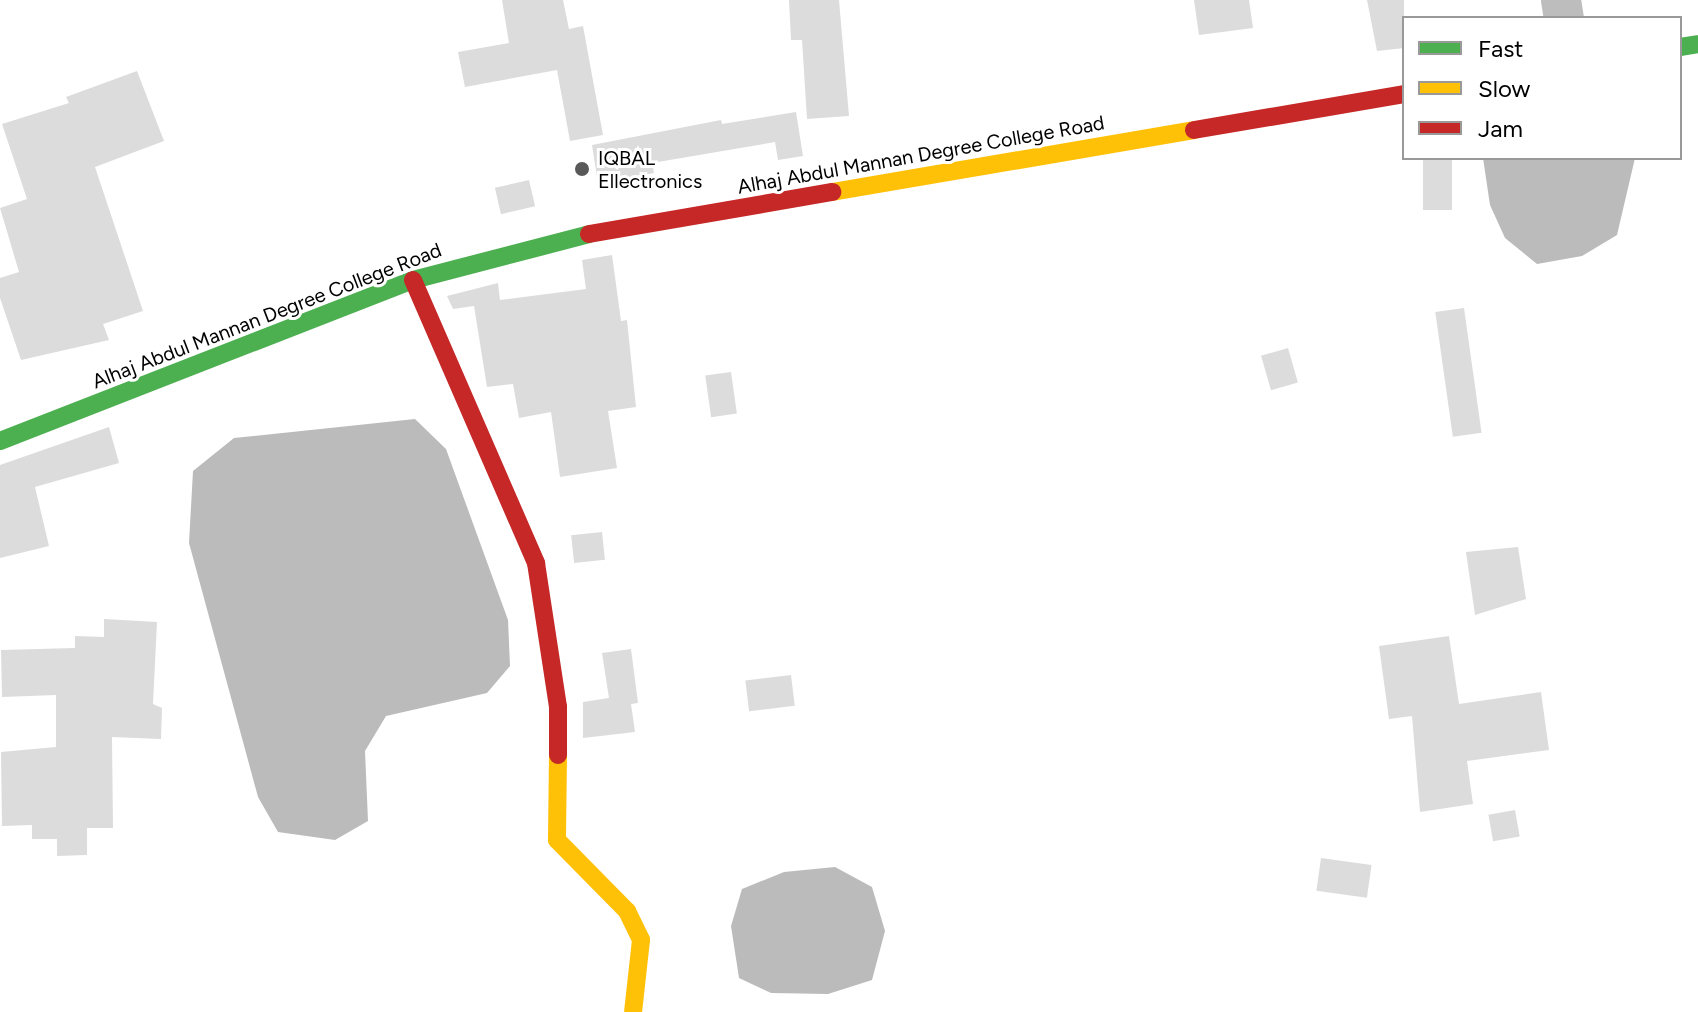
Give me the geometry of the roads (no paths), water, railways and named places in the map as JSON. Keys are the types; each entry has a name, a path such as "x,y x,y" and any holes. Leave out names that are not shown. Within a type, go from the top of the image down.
{"street":[{"name":"Alhaj Abdul Mannan Degree College Road","path":"0,441 413,280 565,238 1402,94"},
{"path":"413,280 491,450 508,507 536,563 558,707 557,840 582,871 627,911 641,940 633,1012"}],"place":[{"name":"IQBAL Ellectronics","path":"582,169"}]}
